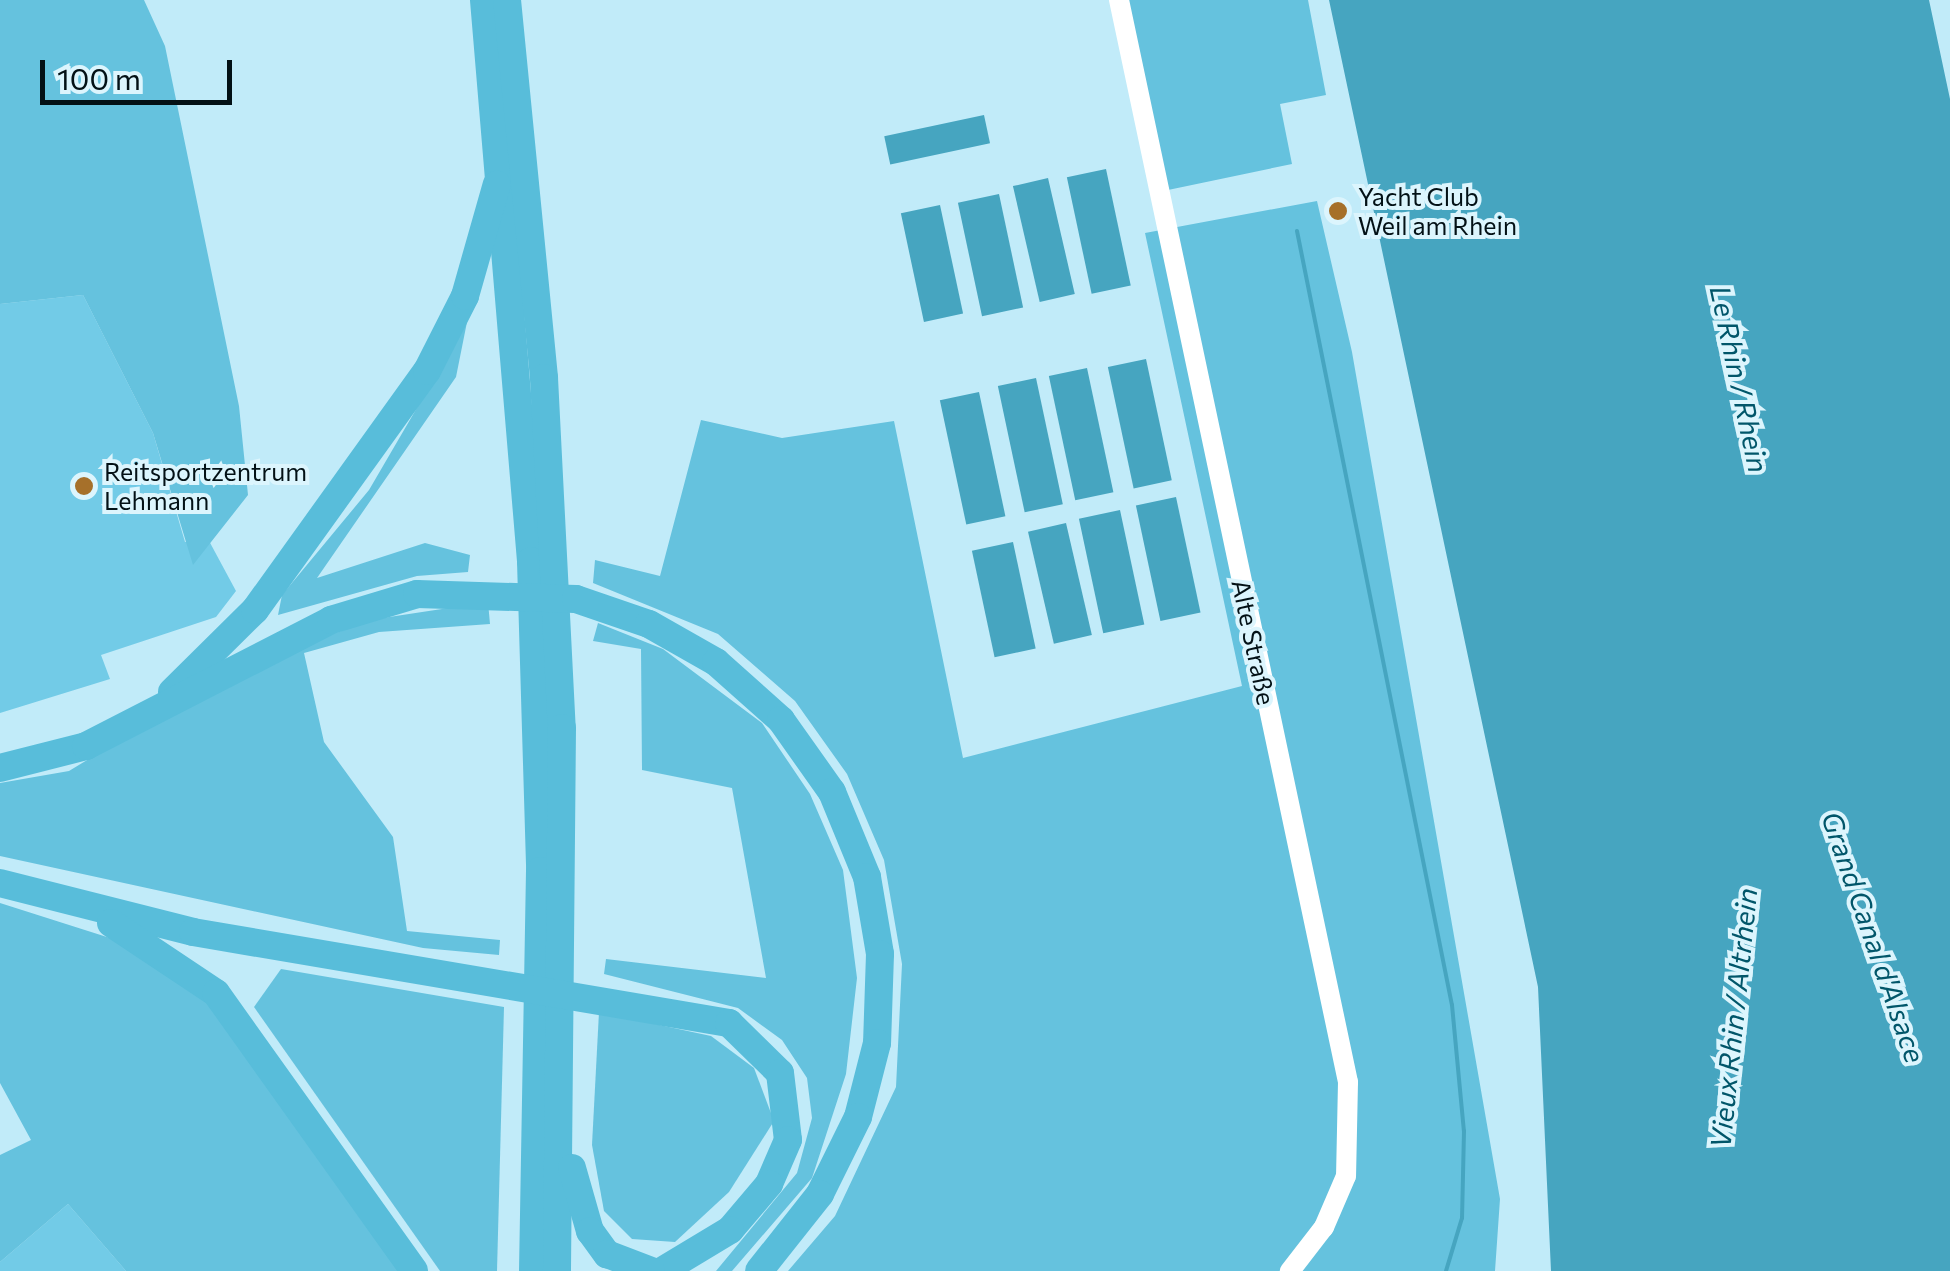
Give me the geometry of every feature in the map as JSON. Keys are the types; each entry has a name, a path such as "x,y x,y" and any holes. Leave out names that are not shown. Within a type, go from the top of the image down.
{"highway":[{"path":"484,0 503,164 536,705 533,1271"},
{"path":"507,0 556,564 563,1127 557,1271"},
{"path":"135,725 276,583 447,337 503,164"},
{"path":"0,768 135,725 330,620 417,594 474,589 610,608 704,654 781,720 839,807 875,912 881,998 870,1080 835,1170 759,1271"},
{"path":"0,883 76,904 486,981 618,998 729,1023 764,1050 788,1094 788,1140 768,1184 705,1253 662,1271"},
{"path":"76,904 171,956 216,993 414,1271"},
{"path":"563,1127 590,1232 607,1254 651,1271"}],"street":[{"name":"Alte Straße","path":"1119,0 1348,1082 1346,1176 1324,1227 1290,1271"}],"shaded area":[{"path":"0,0 144,0 165,46 239,406 248,495 193,565 153,433 83,295 0,304"},
{"path":"1126,0 1308,0 1326,95 1280,104 1292,164 1168,190"},
{"path":"1317,201 1352,352 1500,1199 1495,1271 788,1271 835,1216 896,1087 902,964 884,860 847,774 795,701 718,634 593,583 595,560 660,576 701,420 782,438 894,421 963,758 1242,686 1145,233"},
{"name":"Reitsportzentrum Lehmann","path":"83,295 153,433 185,542 208,539 236,591 216,617 101,655 110,679 0,713 0,304"},
{"path":"467,322 456,377 317,578 425,543 470,555 468,572 417,576 278,615 282,595 369,490"},
{"path":"488,602 490,624 379,632 304,653 324,742 393,837 407,931 500,940 499,955 423,948 0,856 0,783 69,771 244,665 376,619"},
{"path":"598,623 663,649 762,723 810,794 843,870 857,978 846,1074 812,1178 732,1271 716,1271 797,1173 812,1118 807,1078 782,1040 738,1008 604,974 606,959 766,978 732,788 642,770 641,649 593,641"},
{"path":"0,903 132,945 207,997 403,1271 126,1271 68,1204 0,1262 0,1155 31,1140 0,1083"},
{"path":"281,969 504,1007 497,1271 440,1271 254,1007"},
{"path":"599,1012 711,1036 754,1068 774,1121 729,1192 675,1242 632,1239 604,1211 592,1145"},
{"path":"68,1204 126,1271 0,1271 0,1262"}],"water":[{"path":"1329,0 1929,0 1950,99 1950,1271 1551,1271 1538,987"},
{"path":"984,115 990,143 890,165 884,136"},
{"path":"1106,169 1131,285 1092,294 1067,177"},
{"path":"1048,178 1075,294 1040,302 1013,186"},
{"path":"999,194 1023,307 982,316 958,203"},
{"path":"940,205 963,314 924,322 901,213"},
{"path":"1146,359 1172,480 1134,488 1108,367"},
{"path":"1087,368 1113,492 1075,500 1049,376"},
{"path":"1036,378 1063,504 1025,512 998,386"},
{"path":"979,392 1005,516 966,525 940,400"},
{"path":"1176,497 1201,612 1160,621 1136,506"},
{"path":"1120,510 1144,624 1103,633 1079,519"},
{"path":"1066,523 1092,635 1054,644 1028,532"},
{"path":"1013,542 1036,649 995,657 972,551"}],"waterway":[{"path":"1297,231 1452,1005 1464,1131 1462,1218 1446,1271"}],"place":[{"name":"Yacht Club Weil am Rhein","path":"1338,211"},
{"name":"Reitsportzentrum Lehmann","path":"84,486"}],"water label":[{"name":"Le Rhin / Rhein","path":"1740,379"},
{"name":"Grand Canal d'Alsace","path":"1874,937"},
{"name":"Vieux Rhin / Altrhein","path":"1733,1018"}]}
